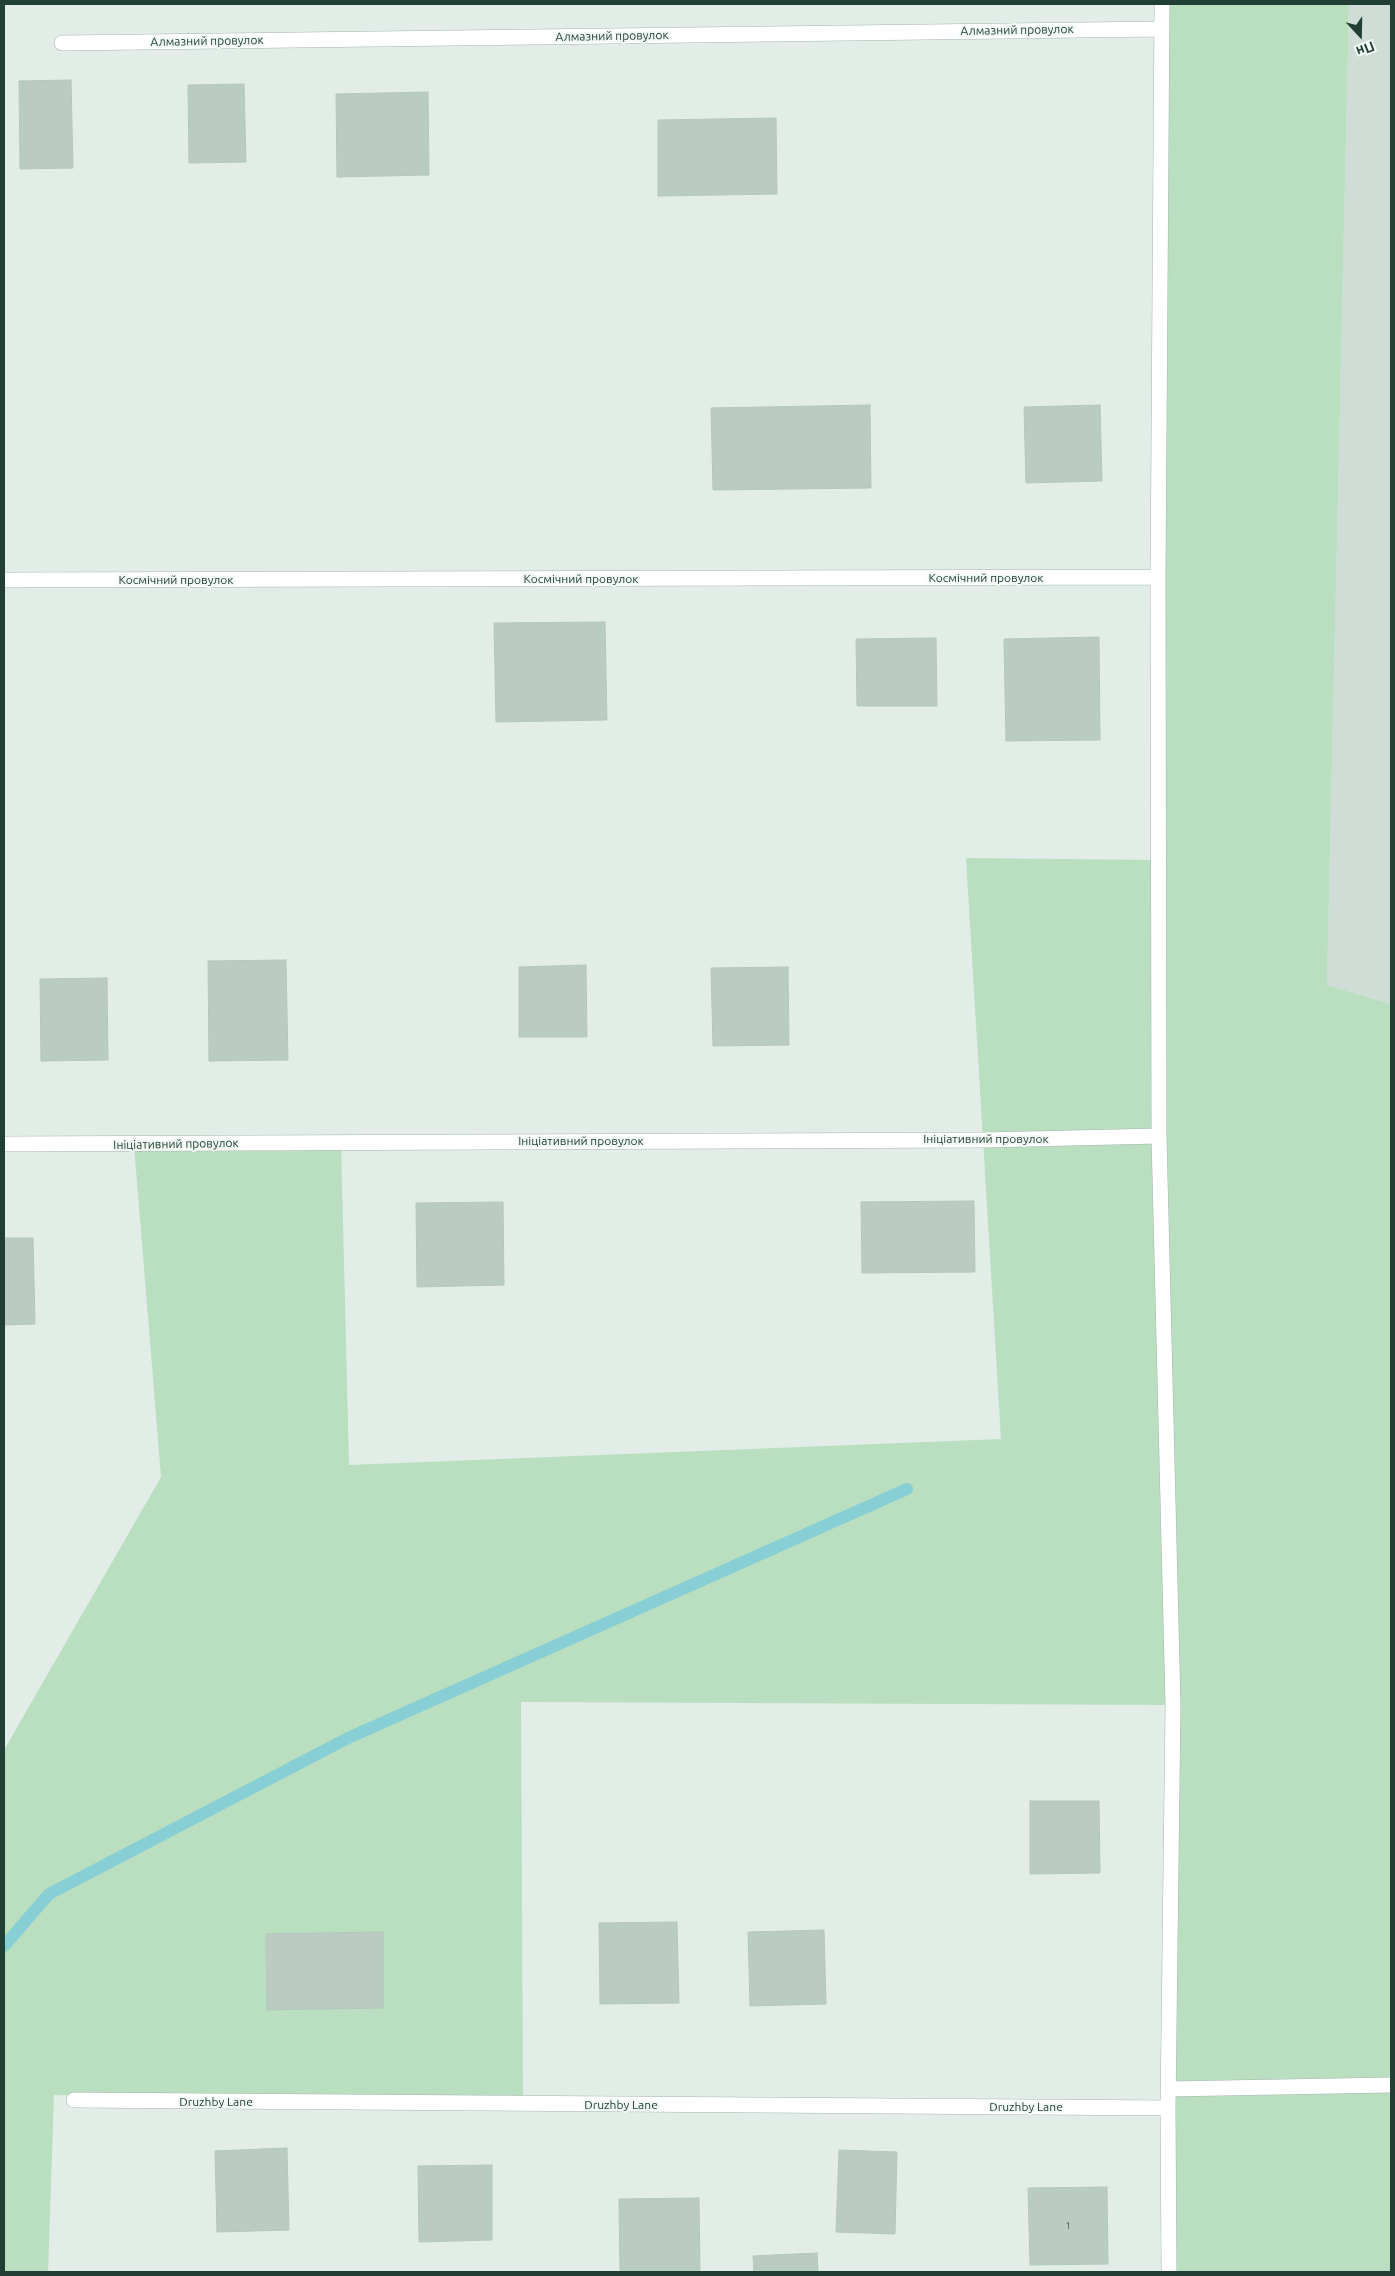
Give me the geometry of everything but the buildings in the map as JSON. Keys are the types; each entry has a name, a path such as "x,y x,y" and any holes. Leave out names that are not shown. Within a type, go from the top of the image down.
{"street":[{"path":"1162,4 1158,577 1159,1136 1173,1705 1168,2089 1169,2272"},
{"name":"Алмазний провулок","path":"62,43 1162,29"},
{"name":"Космічний провулок","path":"4,580 1158,577"},
{"name":"Ініціативний провулок","path":"4,1144 984,1140 1159,1136"},
{"path":"1168,2089 1391,2085"},
{"name":"Druzhby Lane","path":"74,2100 1168,2108"}],"shaded area":[{"path":"1349,4 1391,4 1391,1004 1327,985"}],"green space":[{"path":"1162,4 1349,4 1327,985 1391,1004 1391,2272 1169,2272 1173,1705 521,1702 523,2104 54,2095 48,2272 4,2272 4,1750 161,1477 134,1145 341,1141 349,1465 1001,1439 966,858 1158,860"}],"waterway":[{"path":"4,1946 49,1894 348,1738 907,1489"}]}
